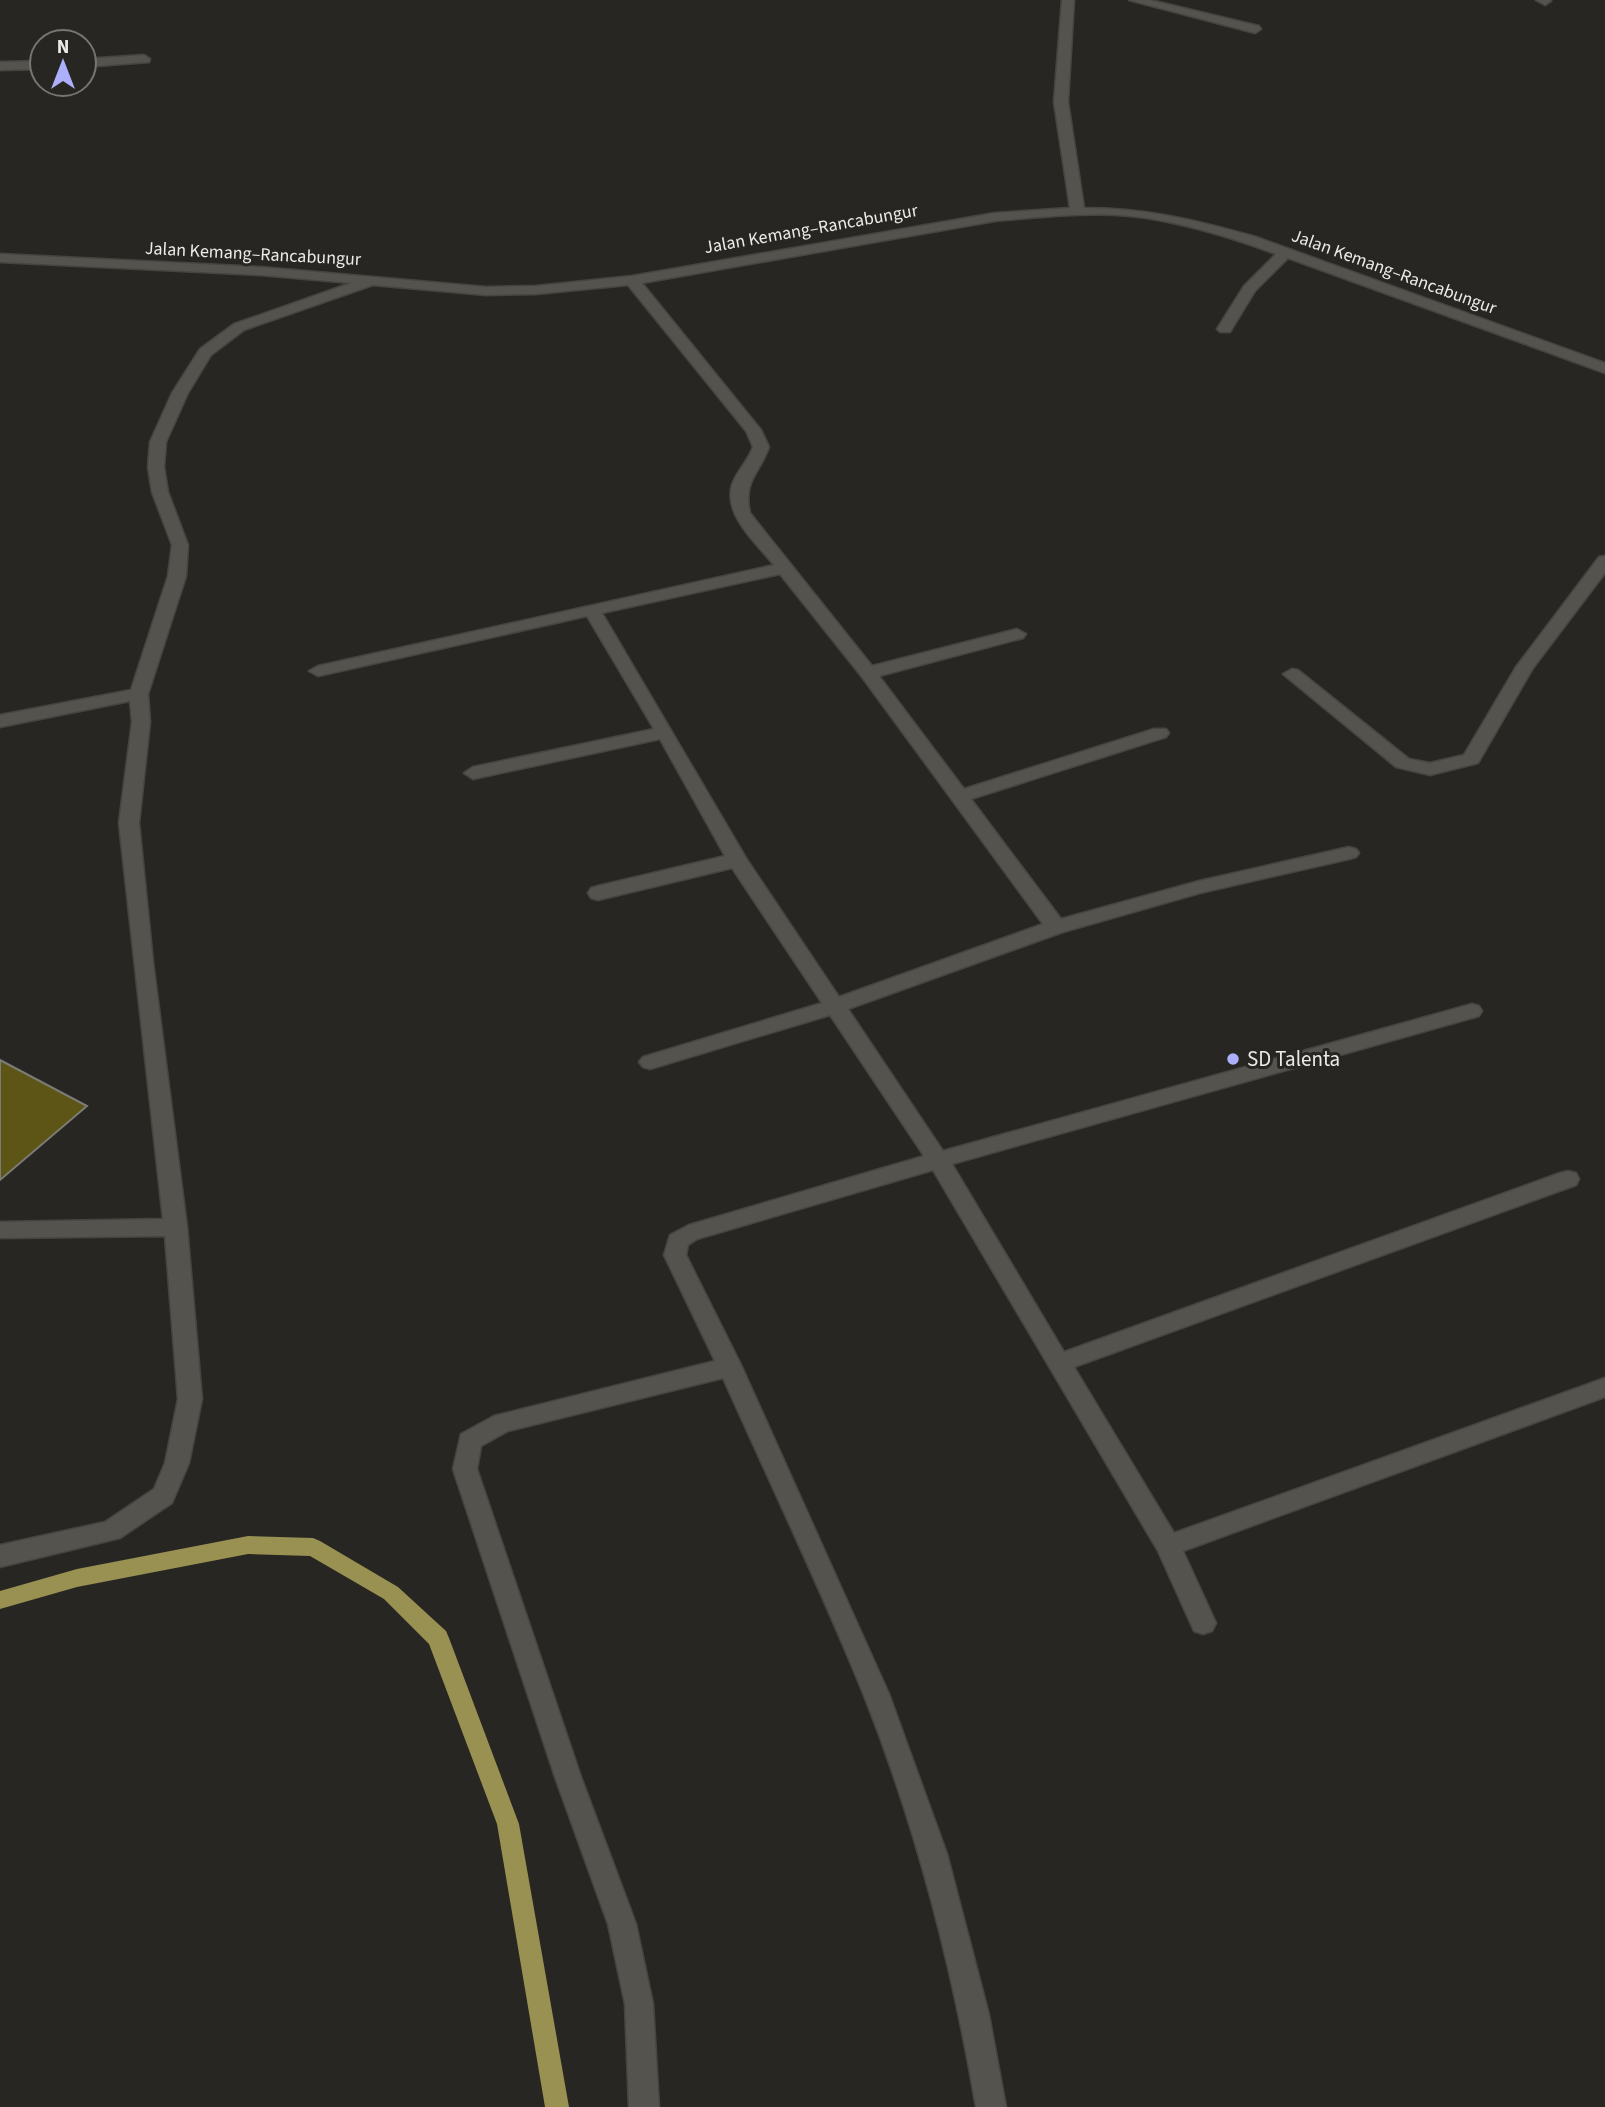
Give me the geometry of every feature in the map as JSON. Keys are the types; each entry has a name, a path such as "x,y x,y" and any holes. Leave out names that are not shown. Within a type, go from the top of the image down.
{"street":[{"path":"1068,0 1061,102 1077,210"},
{"path":"1135,0 1255,29"},
{"path":"98,62 144,59"},
{"path":"0,66 28,65"},
{"name":"Jalan Kemang–Rancabungur","path":"0,258 260,271 486,291 536,290 632,280 995,217 1077,210 1130,212 1206,227 1286,253 1605,368"},
{"path":"1225,329 1249,289 1286,253"},
{"path":"632,280 753,430 761,447 757,460 740,480 737,496 742,513 783,569 868,673 1056,928"},
{"path":"0,1556 111,1531 163,1496 177,1463 190,1399 176,1227 143,962 129,823 141,722 139,694 177,576 180,545 160,492 156,467 158,442 180,393 205,352 239,327 373,281"},
{"path":"1292,674 1403,763 1430,769 1471,759 1525,667 1605,561"},
{"path":"318,671 783,569"},
{"path":"592,610 737,860 938,1160 1168,1546 1203,1623"},
{"path":"868,673 1017,634"},
{"path":"0,721 139,694"},
{"path":"473,773 665,732"},
{"path":"959,797 1160,733"},
{"path":"650,1062 833,1007 1056,928 1199,887 1349,853"},
{"path":"598,893 737,860"},
{"path":"991,2107 975,2015 929,1842 876,1694 730,1367 675,1255 678,1241 689,1233 938,1160 1472,1011"},
{"path":"1059,1363 1568,1179"},
{"path":"0,1230 176,1227"},
{"path":"644,2107 639,2004 622,1924 568,1777 465,1469 470,1441 502,1423 730,1367"},
{"path":"1168,1546 1602,1392"}],"building":[{"path":"0,1060 87,1106 0,1180"}],"waterway":[{"path":"0,1600 77,1578 248,1545 313,1547 391,1593 438,1638 508,1824 557,2107"}],"place":[{"name":"SD Talenta","path":"1233,1059"}]}
